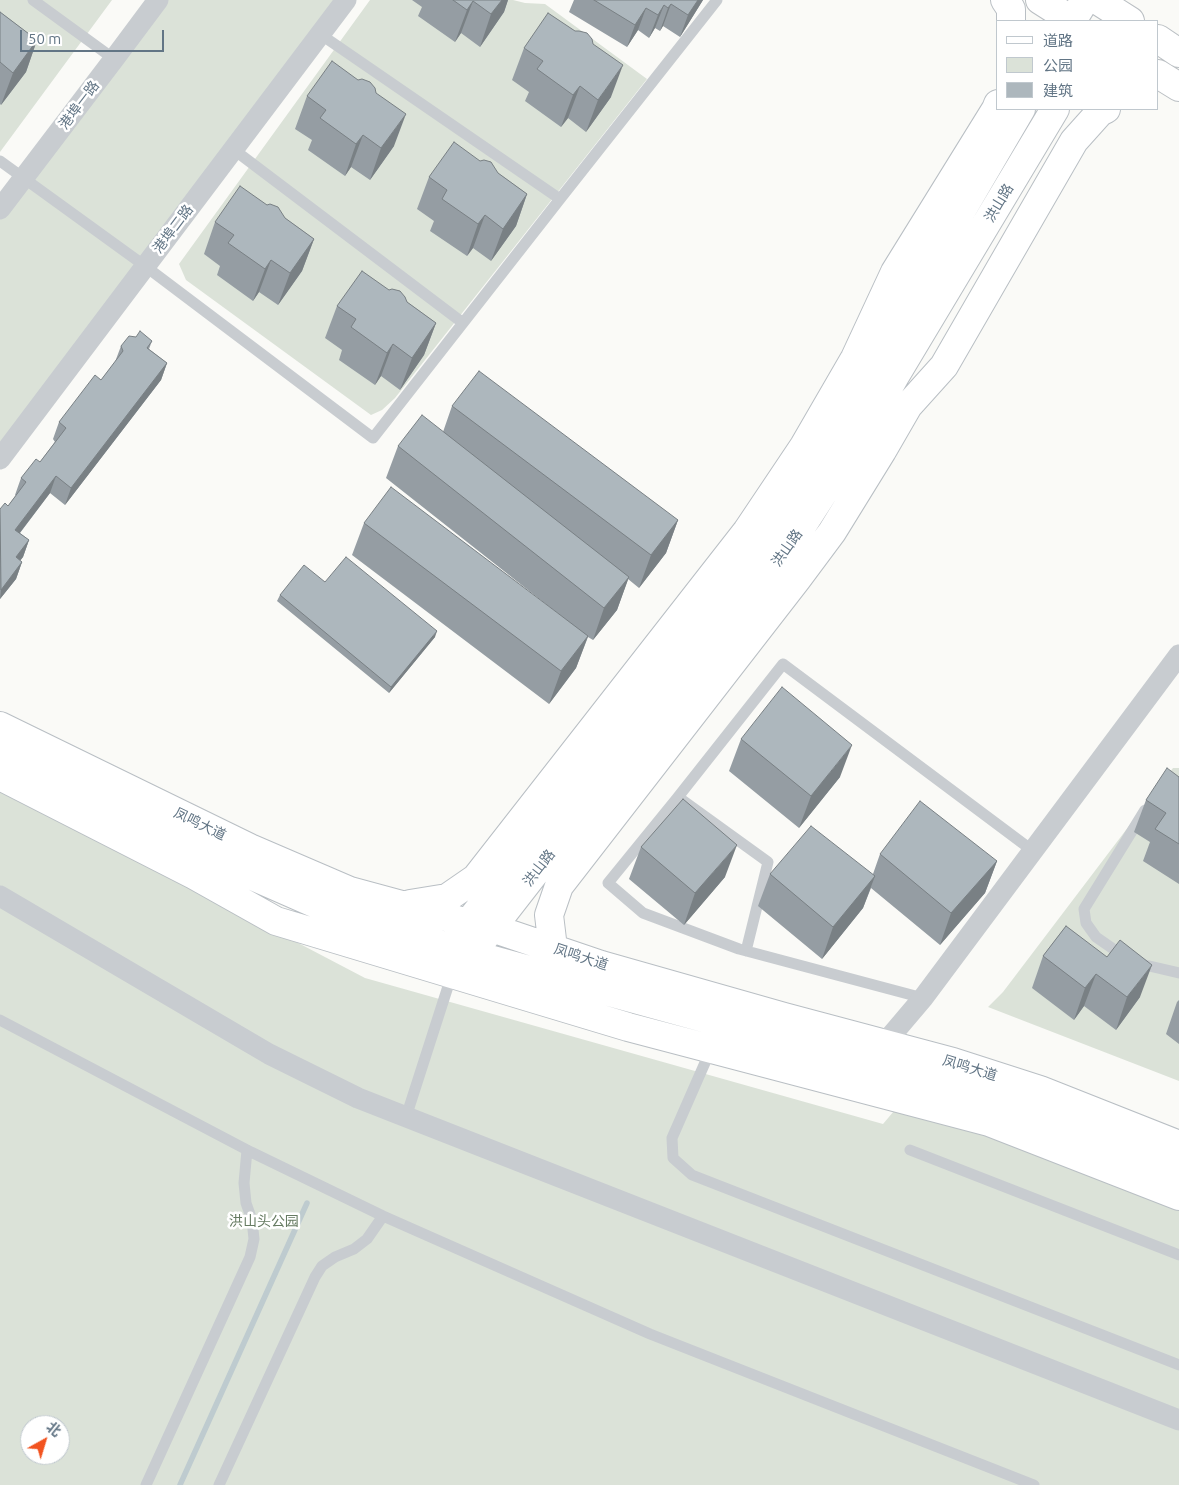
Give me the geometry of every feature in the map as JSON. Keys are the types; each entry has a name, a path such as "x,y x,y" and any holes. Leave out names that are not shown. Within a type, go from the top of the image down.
{"street":[{"name":"港埠一路","path":"0,209 158,0"},
{"name":"港埠二路","path":"0,459 346,0"},
{"path":"1005,0 1011,9 1011,20"},
{"path":"1040,0 1071,20"},
{"path":"1074,20 1085,0"},
{"path":"1159,40 1179,53"},
{"path":"1159,75 1179,87"},
{"path":"1159,92 1179,94"},
{"path":"402,905 447,898 476,878 747,530 804,446 854,358 895,272 996,109"},
{"name":"洪山路","path":"460,951 770,540 846,418 878,353 1020,110"},
{"name":"洪山路","path":"480,925 787,549 866,427 1054,110"},
{"path":"553,948 549,915 559,886 798,580 832,532 908,406 944,366 1074,141 1104,110"},
{"path":"884,1044 923,998 1179,654"},
{"name":"凤鸣大道","path":"0,726 250,848 350,891 480,925 601,965 784,1017 953,1062 1040,1090 1179,1145"},
{"name":"凤鸣大道","path":"0,753 241,871 339,914 460,951 1013,1103 1179,1170"},
{"path":"0,776 194,875 276,922 628,1027 989,1122 1179,1196"},
{"path":"0,896 269,1054 358,1098 1179,1420"}],"lane":[{"path":"33,0 114,59"},
{"path":"0,161 145,266 373,438 717,0"},
{"path":"320,34 560,200"},
{"path":"233,149 464,322"},
{"path":"923,998 746,951 643,913 608,883 783,664 1033,851"},
{"path":"678,797 768,862 746,951"},
{"path":"1154,800 1148,805 1084,909 1086,923 1096,937 1132,962 1179,973"},
{"path":"406,1117 452,974"},
{"path":"0,1020 247,1150 383,1216 650,1334 1034,1485"},
{"path":"711,1049 672,1138 673,1158 692,1175 1179,1365"},
{"path":"146,1485 250,1257 254,1240 244,1183 247,1150"},
{"path":"910,1150 1179,1256"},
{"path":"218,1485 315,1277 322,1266 335,1257 354,1250 367,1240 383,1216"}],"green space":[{"path":"0,0 112,0 0,152"},
{"path":"158,0 346,0 0,459 0,209"},
{"path":"370,0 513,0 545,4 647,79 395,398 382,410 371,415 186,280 179,264"},
{"path":"1173,768 1179,768 1179,1081 988,1007 1003,992"},
{"name":"洪山头公园","path":"0,770 73,825 365,978 883,1124 921,1079 1179,1160 1179,1485 0,1485"}],"building":[{"path":"453,0 502,0 491,14 473,1 467,10"},
{"path":"594,0 698,0 688,15 671,4 668,8 664,5 658,15 646,8 635,25"},
{"path":"0,12 37,40 13,73 0,62"},
{"path":"548,13 575,31 587,33 592,39 593,44 623,65 598,100 580,86 573,95 537,69 543,61 524,48"},
{"path":"332,61 358,80 362,79 370,82 375,88 376,93 406,114 381,148 363,135 356,144 320,118 326,110 307,96"},
{"path":"454,142 480,161 491,162 498,173 527,194 503,229 485,215 478,224 442,199 447,190 429,177"},
{"path":"240,186 267,205 270,204 278,207 285,218 314,239 290,273 271,260 265,269 228,243 234,235 215,222"},
{"path":"362,271 389,290 400,291 407,302 436,323 412,358 393,344 387,353 351,327 356,319 337,306"},
{"path":"140,331 152,341 147,348 167,363 71,488 56,476 15,530 29,540 16,557 22,562 1,590 0,509 5,503 8,506 26,482 21,478 36,459 40,462 66,428 59,422 95,375 101,380 123,351 121,346 129,336 136,337"},
{"path":"479,371 678,520 651,555 452,406"},
{"path":"422,415 629,577 604,608 398,446"},
{"path":"391,487 588,636 561,671 364,523"},
{"path":"346,557 437,631 391,687 280,595 304,565 325,582"},
{"path":"782,687 852,745 811,796 741,739"},
{"path":"1167,768 1179,777 1179,844 1155,829 1166,813 1146,800"},
{"path":"683,799 737,845 695,893 641,847"},
{"path":"920,801 997,861 951,913 880,854"},
{"path":"811,826 875,876 833,927 770,874"},
{"path":"1066,926 1107,957 1120,940 1152,965 1127,997 1096,974 1085,988 1043,956"}],"waterway":[{"path":"180,1485 307,1203"}]}
